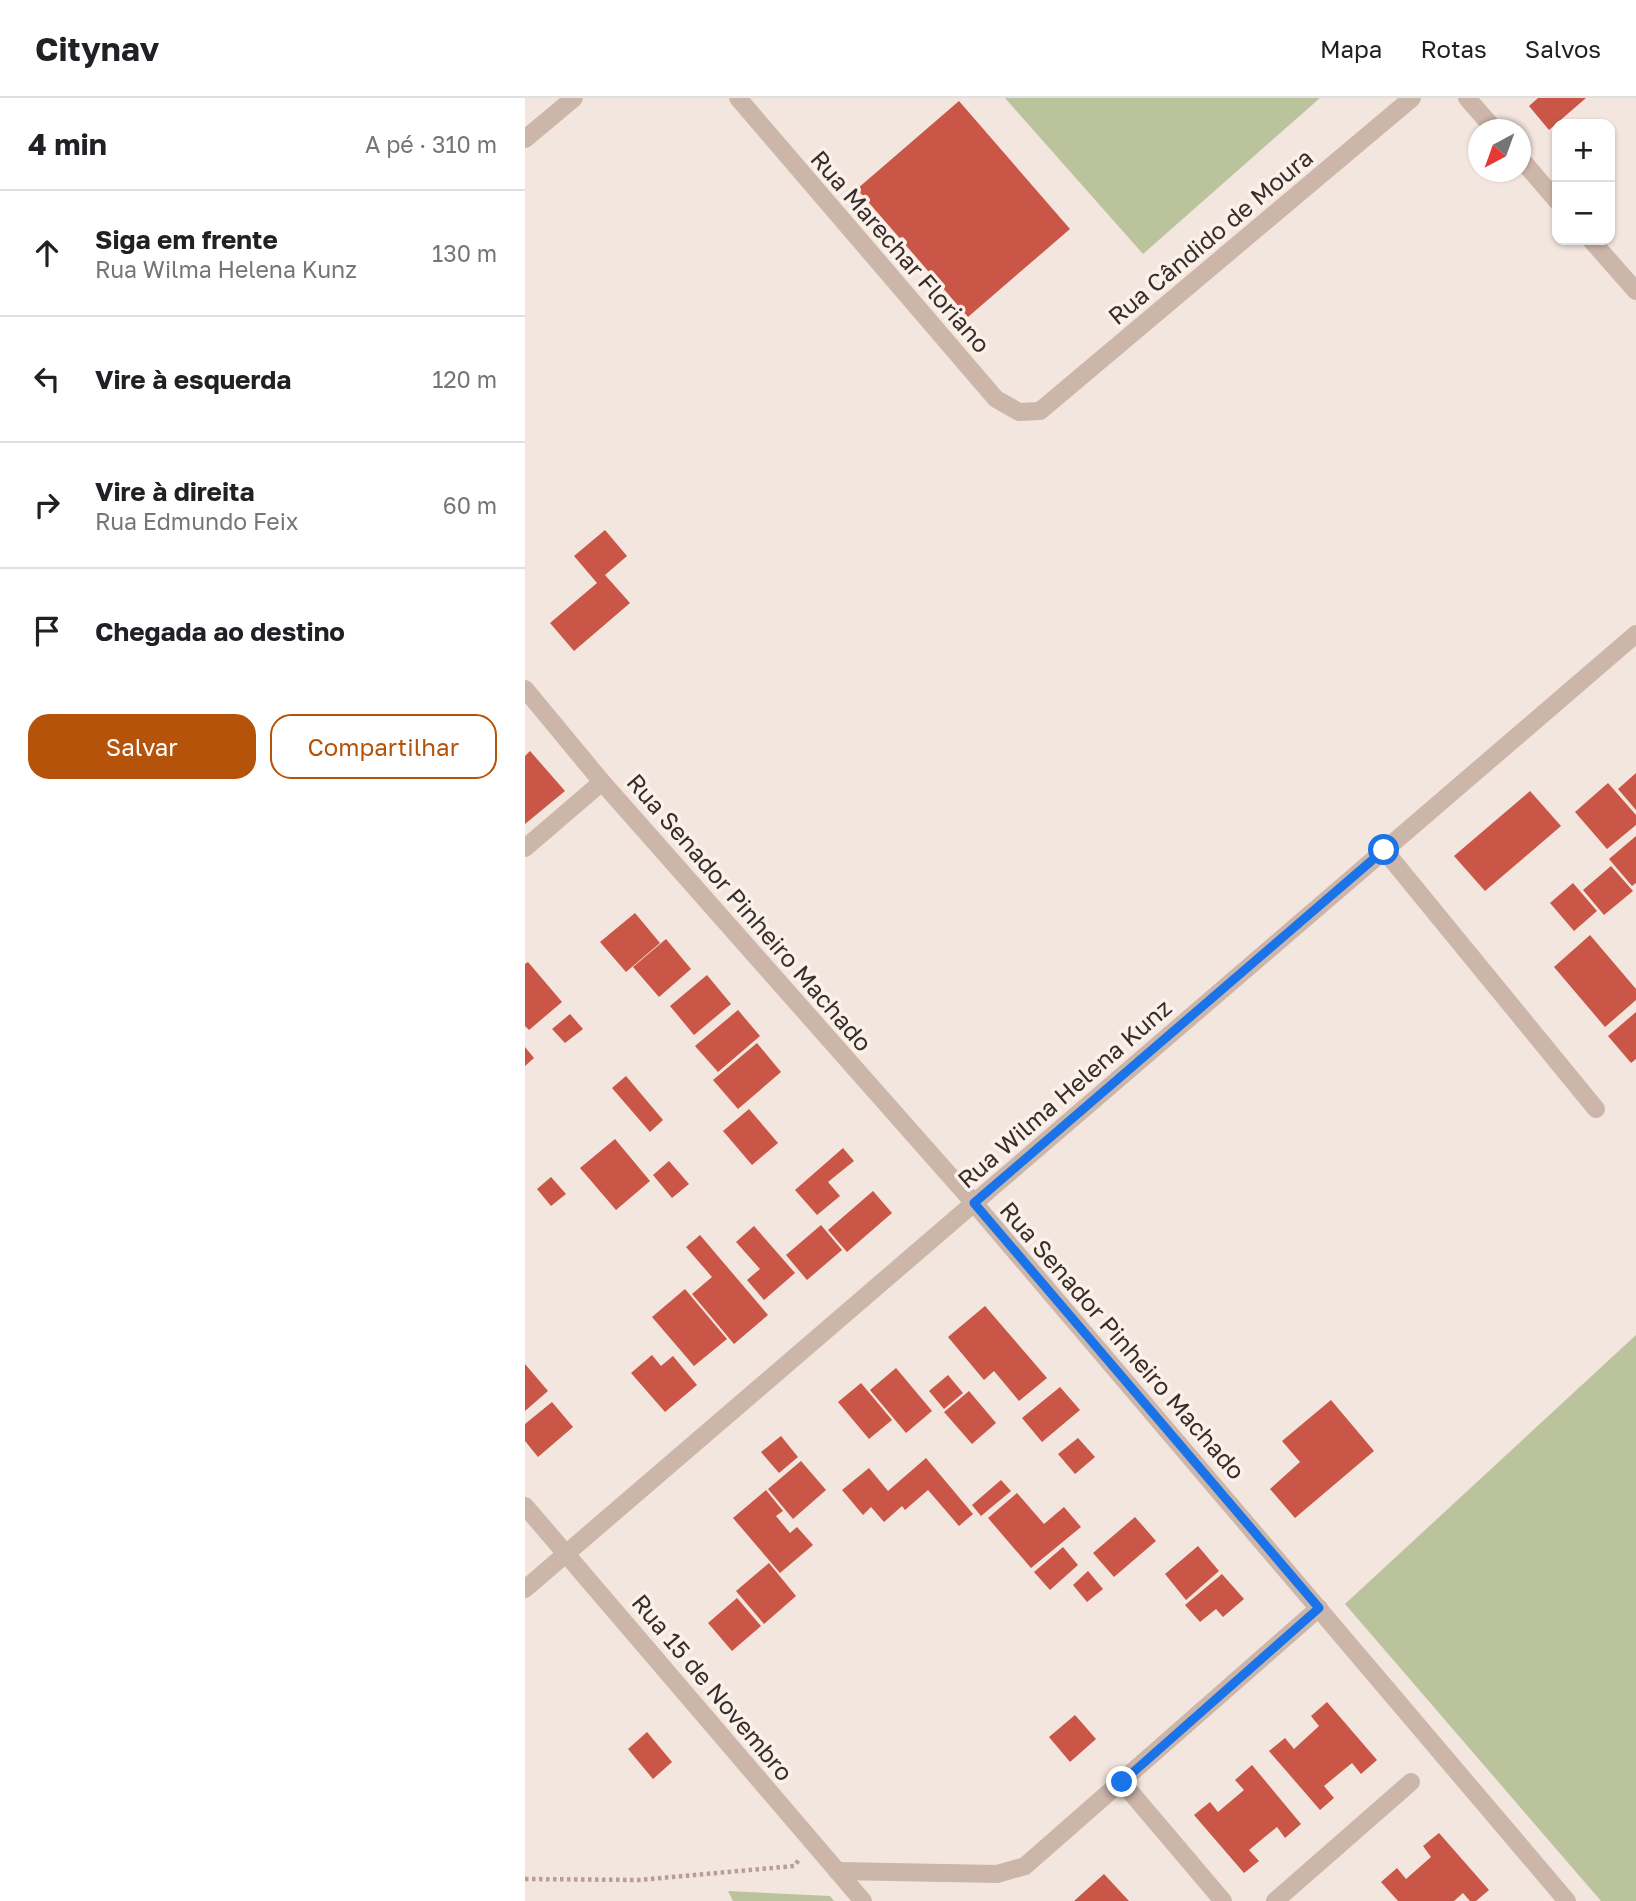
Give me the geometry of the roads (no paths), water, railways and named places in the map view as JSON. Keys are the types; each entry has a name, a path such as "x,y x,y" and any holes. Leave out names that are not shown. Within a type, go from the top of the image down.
{"street":[{"path":"525,139 574,98"},
{"name":"Rua Marechar Floriano","path":"738,98 996,399 1019,412 1040,411"},
{"name":"Rua Cândido de Moura","path":"1040,411 1412,98"},
{"path":"1467,98 1485,119"},
{"path":"1531,171 1552,195"},
{"path":"1595,245 1636,291"},
{"name":"Rua Wilma Helena Kunz","path":"525,1589 1636,634"},
{"name":"Rua Senador Pinheiro Machado","path":"525,689 602,782 974,1203 1567,1901"},
{"path":"525,848 602,782"},
{"path":"1384,850 1596,1109"},
{"name":"Rua 15 de Novembro","path":"525,1506 863,1901"},
{"path":"837,1871 997,1874 1025,1866 1319,1608"},
{"path":"1122,1782 1223,1901"},
{"path":"1275,1901 1411,1782"}]}
